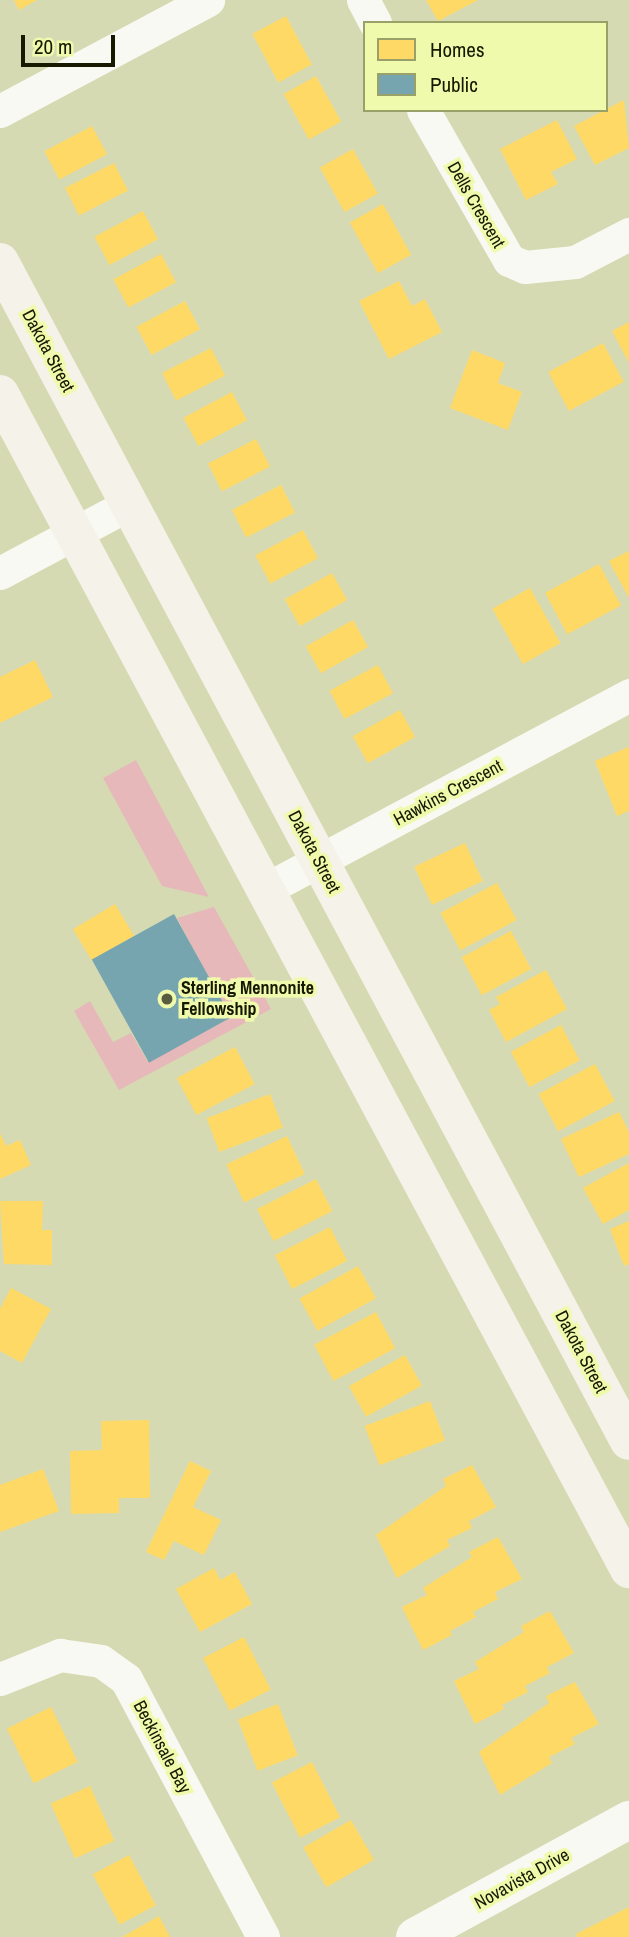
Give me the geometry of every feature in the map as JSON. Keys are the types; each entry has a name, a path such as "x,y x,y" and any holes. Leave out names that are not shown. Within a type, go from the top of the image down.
{"main road":[{"name":"Dakota Street","path":"0,262 629,1441"},
{"path":"0,394 629,1569"}],"street":[{"path":"0,111 208,0"},
{"path":"363,0 374,21"},
{"name":"Dells Crescent","path":"424,112 509,260 525,267 575,262 629,234"},
{"path":"0,573 129,504"},
{"name":"Hawkins Crescent","path":"266,889 629,695"},
{"name":"Beckinsale Bay","path":"0,1679 60,1655 101,1661 126,1679 263,1937"},
{"name":"Novavista Drive","path":"415,1937 629,1820"}],"shaded area":[{"path":"136,760 209,897 162,886 103,778"},
{"path":"214,907 271,1009 119,1090 74,1011 90,1001 113,1042 131,1033 148,1062 230,1018 177,918"}],"building: Homes":[{"path":"14,0 37,0 19,10"},
{"path":"426,0 478,0 438,21"},
{"path":"286,16 312,65 278,82 252,34"},
{"path":"316,76 341,121 309,139 284,94"},
{"path":"624,100 629,148 595,165 574,126 601,112 608,112 608,108"},
{"path":"557,120 577,159 551,172 558,184 526,200 500,149"},
{"path":"92,126 107,154 59,180 44,151"},
{"path":"353,149 378,194 344,212 320,167"},
{"path":"114,163 128,191 79,216 65,188"},
{"path":"383,204 411,255 378,273 350,222"},
{"path":"143,211 158,239 109,265 94,237"},
{"path":"161,254 176,282 128,308 113,279"},
{"path":"399,281 412,306 425,299 442,332 389,359 359,301"},
{"path":"185,301 200,329 151,355 136,327"},
{"path":"629,322 629,363 612,331"},
{"path":"603,343 624,382 569,411 548,372"},
{"path":"211,348 225,376 176,401 162,373"},
{"path":"472,350 505,363 498,383 522,392 508,430 450,408"},
{"path":"232,392 247,420 198,446 183,418"},
{"path":"256,439 270,467 222,491 208,464"},
{"path":"281,485 295,513 246,538 232,510"},
{"path":"303,530 318,558 270,584 255,555"},
{"path":"629,551 629,598 609,561"},
{"path":"599,564 621,605 567,634 545,593"},
{"path":"332,573 347,600 300,626 285,599"},
{"path":"530,588 561,643 523,664 492,609"},
{"path":"353,620 368,647 321,673 306,646"},
{"path":"35,660 53,697 0,723 0,677"},
{"path":"378,665 393,693 344,719 329,691"},
{"path":"400,710 415,737 368,763 353,736"},
{"path":"629,747 629,811 617,816 595,761"},
{"path":"465,843 483,881 432,905 414,867"},
{"path":"497,883 517,920 460,950 440,913"},
{"path":"115,904 134,936 92,961 73,929"},
{"path":"511,931 531,969 482,995 462,957"},
{"path":"546,970 567,1009 506,1042 489,1010 500,1004 496,997"},
{"path":"561,1025 580,1060 529,1087 511,1052"},
{"path":"235,1047 255,1084 196,1115 177,1078"},
{"path":"595,1064 615,1101 558,1131 538,1094"},
{"path":"270,1094 283,1128 219,1152 207,1118"},
{"path":"619,1112 629,1132 629,1154 579,1177 561,1139"},
{"path":"0,1133 6,1146 20,1140 31,1165 0,1179"},
{"path":"287,1136 305,1174 244,1202 226,1164"},
{"path":"629,1163 629,1210 603,1224 583,1188"},
{"path":"316,1179 332,1211 274,1241 257,1209"},
{"path":"0,1201 43,1201 42,1230 52,1230 52,1265 4,1264"},
{"path":"629,1221 629,1264 624,1266 610,1229"},
{"path":"330,1227 347,1261 292,1289 275,1255"},
{"path":"358,1266 376,1298 317,1331 299,1298"},
{"path":"11,1288 51,1309 22,1363 0,1351 0,1309"},
{"path":"376,1312 395,1348 333,1381 314,1345"},
{"path":"405,1355 422,1386 366,1417 349,1386"},
{"path":"430,1401 445,1440 380,1465 365,1426"},
{"path":"149,1420 150,1498 119,1498 119,1513 71,1514 70,1451 102,1450 101,1421"},
{"path":"190,1461 211,1471 193,1507 221,1520 204,1555 174,1541 164,1560 146,1552"},
{"path":"472,1465 496,1507 469,1521 472,1528 447,1540 450,1546 397,1578 376,1535 446,1486 443,1479"},
{"path":"43,1469 59,1511 0,1532 0,1485"},
{"path":"498,1537 522,1579 495,1592 498,1599 473,1612 476,1617 450,1631 452,1635 423,1650 402,1607 427,1595 423,1588 472,1557 469,1552"},
{"path":"214,1568 220,1580 235,1572 252,1604 200,1632 176,1589"},
{"path":"550,1611 574,1653 547,1667 550,1673 525,1686 528,1692 502,1705 504,1709 475,1724 454,1681 479,1669 475,1662 524,1632 521,1626"},
{"path":"244,1637 271,1690 230,1710 203,1658"},
{"path":"575,1682 599,1724 571,1738 575,1744 549,1757 552,1763 500,1795 479,1752 549,1703 546,1696"},
{"path":"278,1704 298,1755 258,1771 238,1719"},
{"path":"51,1707 78,1762 34,1783 7,1728"},
{"path":"312,1762 340,1817 300,1838 272,1782"},
{"path":"90,1786 114,1841 75,1858 51,1803"},
{"path":"351,1820 374,1860 326,1887 303,1848"},
{"path":"129,1855 156,1905 120,1925 93,1874"},
{"path":"629,1907 629,1937 578,1937 576,1934"},
{"path":"159,1916 170,1937 122,1937"}],"building: Public":[{"name":"Sterling Mennonite Fellowship","path":"174,914 231,1017 149,1063 92,960"}],"place":[{"name":"Sterling Mennonite Fellowship","path":"167,999"}]}
